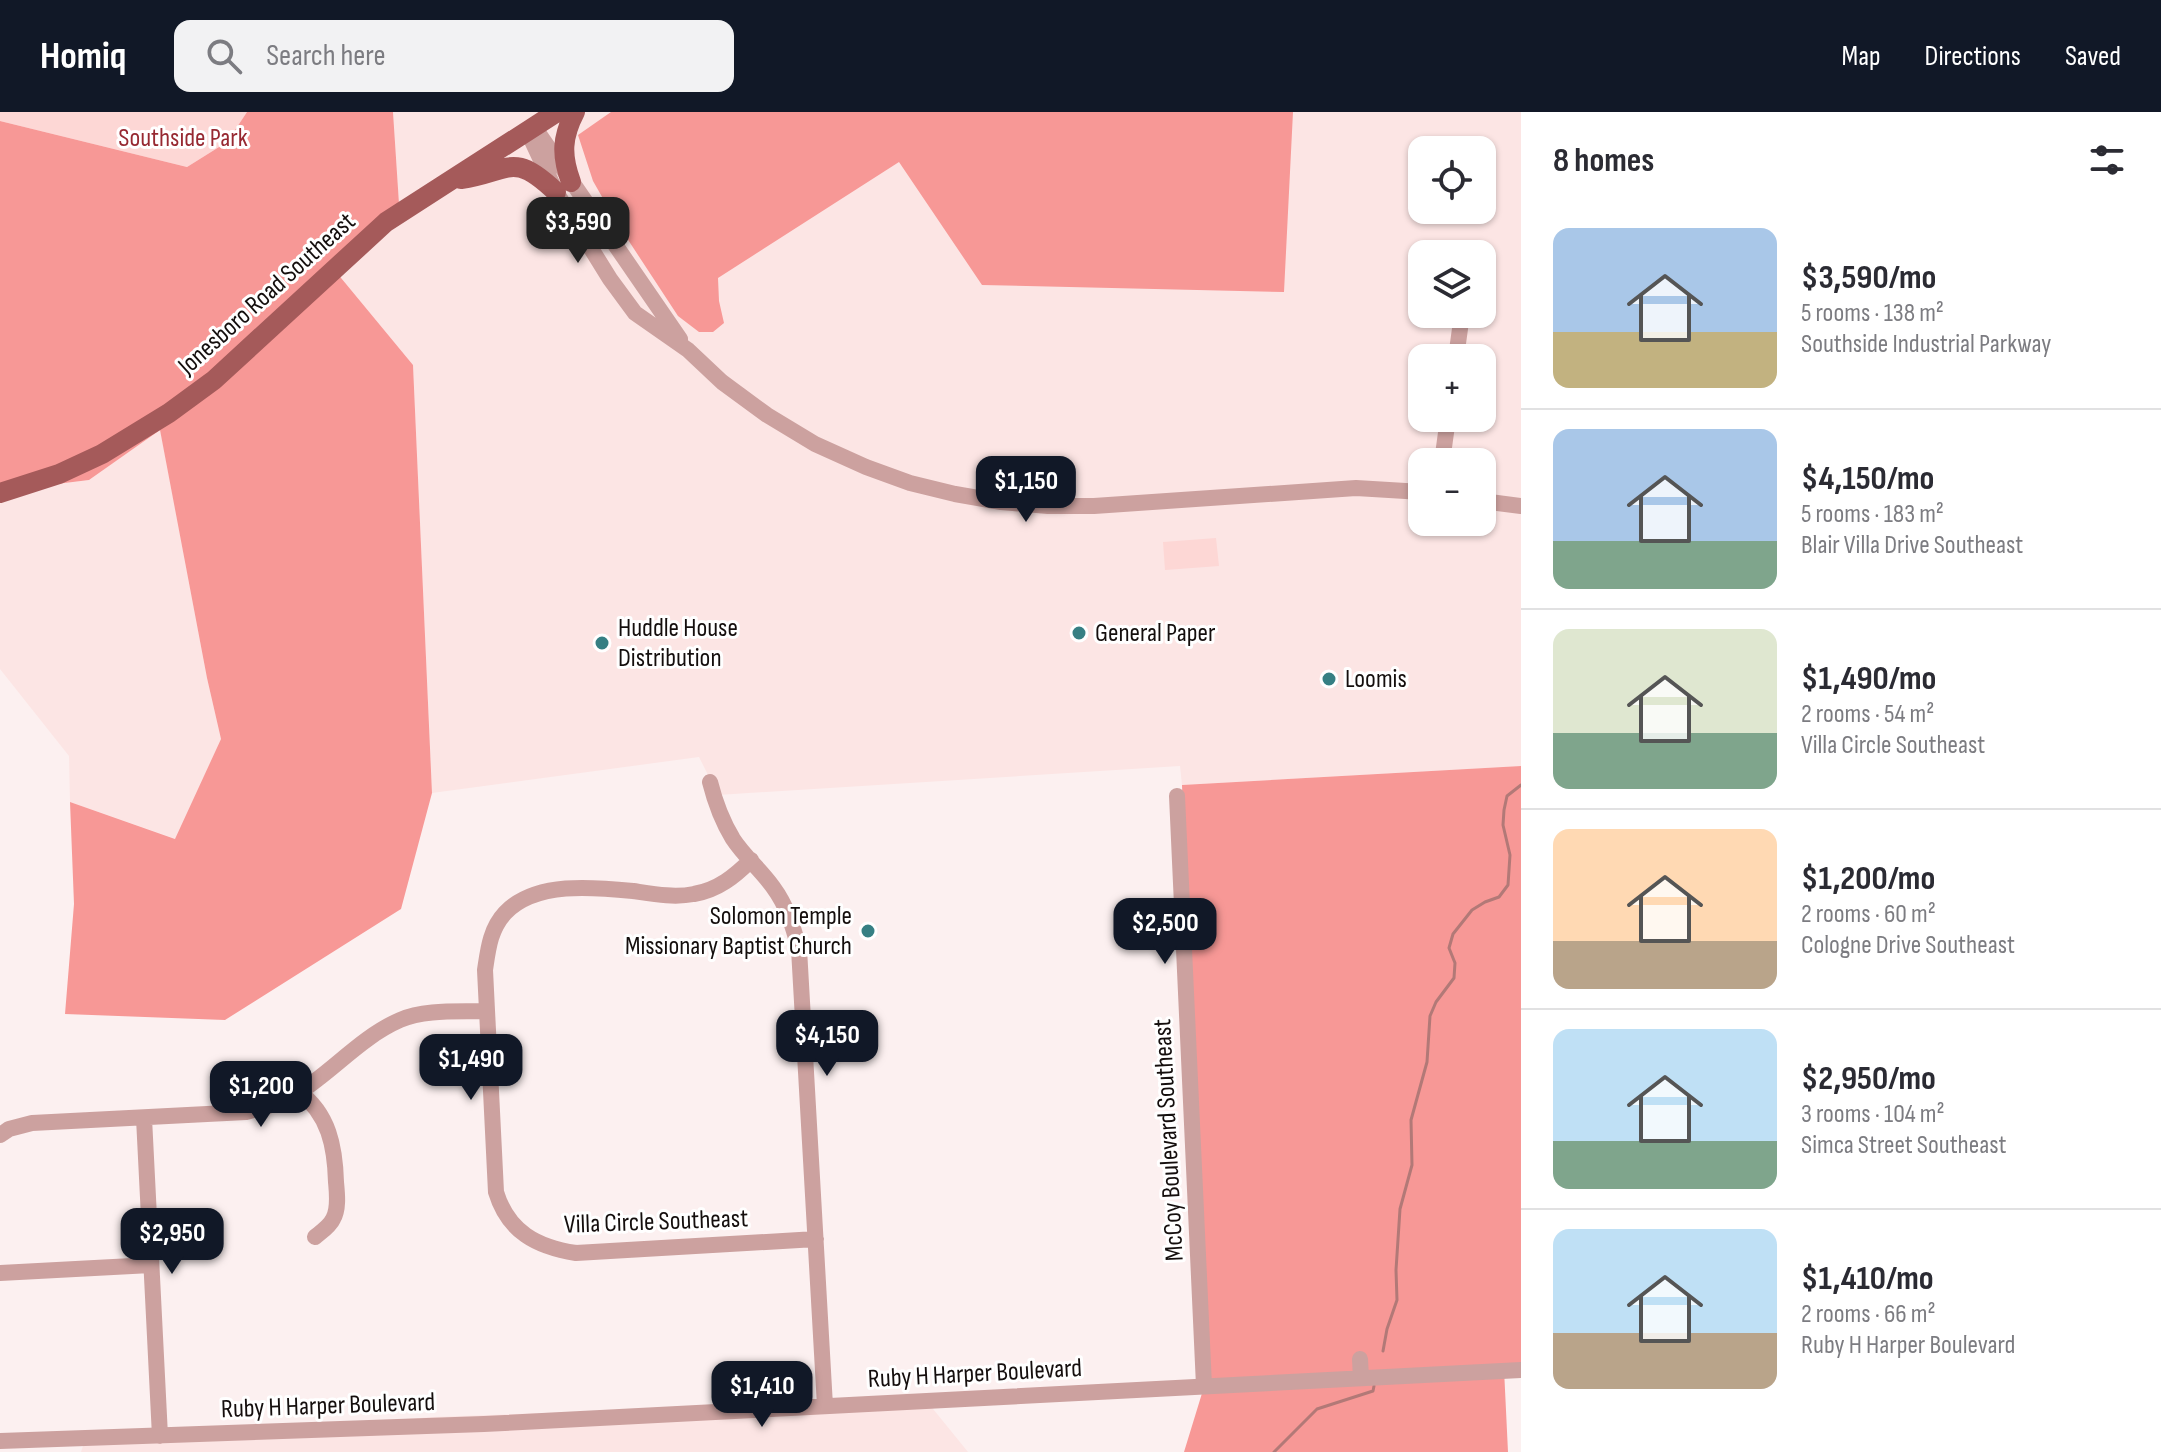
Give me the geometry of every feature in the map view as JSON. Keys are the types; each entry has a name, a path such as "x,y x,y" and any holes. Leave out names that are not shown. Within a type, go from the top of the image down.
{"main road":[{"name":"Jonesboro Road Southeast","path":"0,493 59,474 102,454 169,413 214,380 386,222 557,112"},
{"path":"449,181 477,177 509,166 535,172 563,187 564,136 575,112"}],"street":[{"path":"531,128 563,187 583,235 635,313 688,350 722,382 767,415 815,444 866,467 910,483 955,494 1001,502 1063,506 1356,488 1408,491"},
{"path":"563,187 600,224 688,350"},
{"path":"583,235 600,224"},
{"path":"1496,503 1521,506"},
{"path":"710,782 735,842 783,903 793,924 799,949 825,1406"},
{"name":"McCoy Boulevard Southeast","path":"1177,796 1204,1386"},
{"name":"Villa Circle Southeast","path":"751,860 725,882 694,894 673,896 618,890 546,891 521,901 505,913 489,944 485,970 496,1192 507,1216 529,1238 551,1249 576,1253 816,1239"},
{"path":"0,1135 9,1129 32,1123 246,1112 274,1104 299,1092 376,1033 397,1021 437,1013 486,1011"},
{"path":"299,1092 307,1098 326,1126 335,1156 338,1202 333,1220 315,1237"},
{"path":"144,1118 160,1436"},
{"path":"0,1273 151,1265"},
{"path":"1360,1359 1361,1378"},
{"name":"Ruby H Harper Boulevard","path":"0,1441 484,1424 1521,1370"}],"shaded area":[{"path":"247,112 393,112 400,219 332,267 413,365 432,793 401,909 225,1020 65,1014 74,904 70,802 175,839 221,739 160,430 89,480 0,491 0,121 187,167 227,142"},
{"path":"393,112 1521,112 1521,766 1182,785 1180,766 718,795 699,757 432,793 413,365 332,267 400,219"},
{"path":"611,112 1293,112 1284,292 982,285 899,162 718,278 724,323 713,332 699,332 678,316 593,181 578,135"},
{"path":"160,429 221,739 176,839 70,802 69,756 0,669 0,491 89,480"},
{"path":"1521,766 1521,1368 1504,1369 1508,1452 1184,1452 1203,1390 1182,785"},
{"path":"925,1399 968,1452 81,1452 84,1443 432,1417"}],"green space":[{"name":"Southside Park","path":"0,112 247,112 227,142 187,167 0,121"},
{"path":"1216,538 1219,566 1165,570 1163,542"}],"waterway":[{"path":"1383,1351 1397,1300 1400,1209 1412,1165 1411,1120 1427,1062 1430,1016 1436,1002 1454,978 1455,963 1449,948 1453,934 1472,910 1499,897 1508,885 1510,855 1503,825 1504,810 1507,796 1521,785"},
{"path":"1274,1452 1317,1409 1373,1391 1374,1386"}],"place":[{"name":"General Paper","path":"1079,633"},
{"name":"Huddle House Distribution","path":"602,643"},
{"name":"Loomis","path":"1329,679"},
{"name":"Solomon Temple Missionary Baptist Church","path":"868,931"}]}
